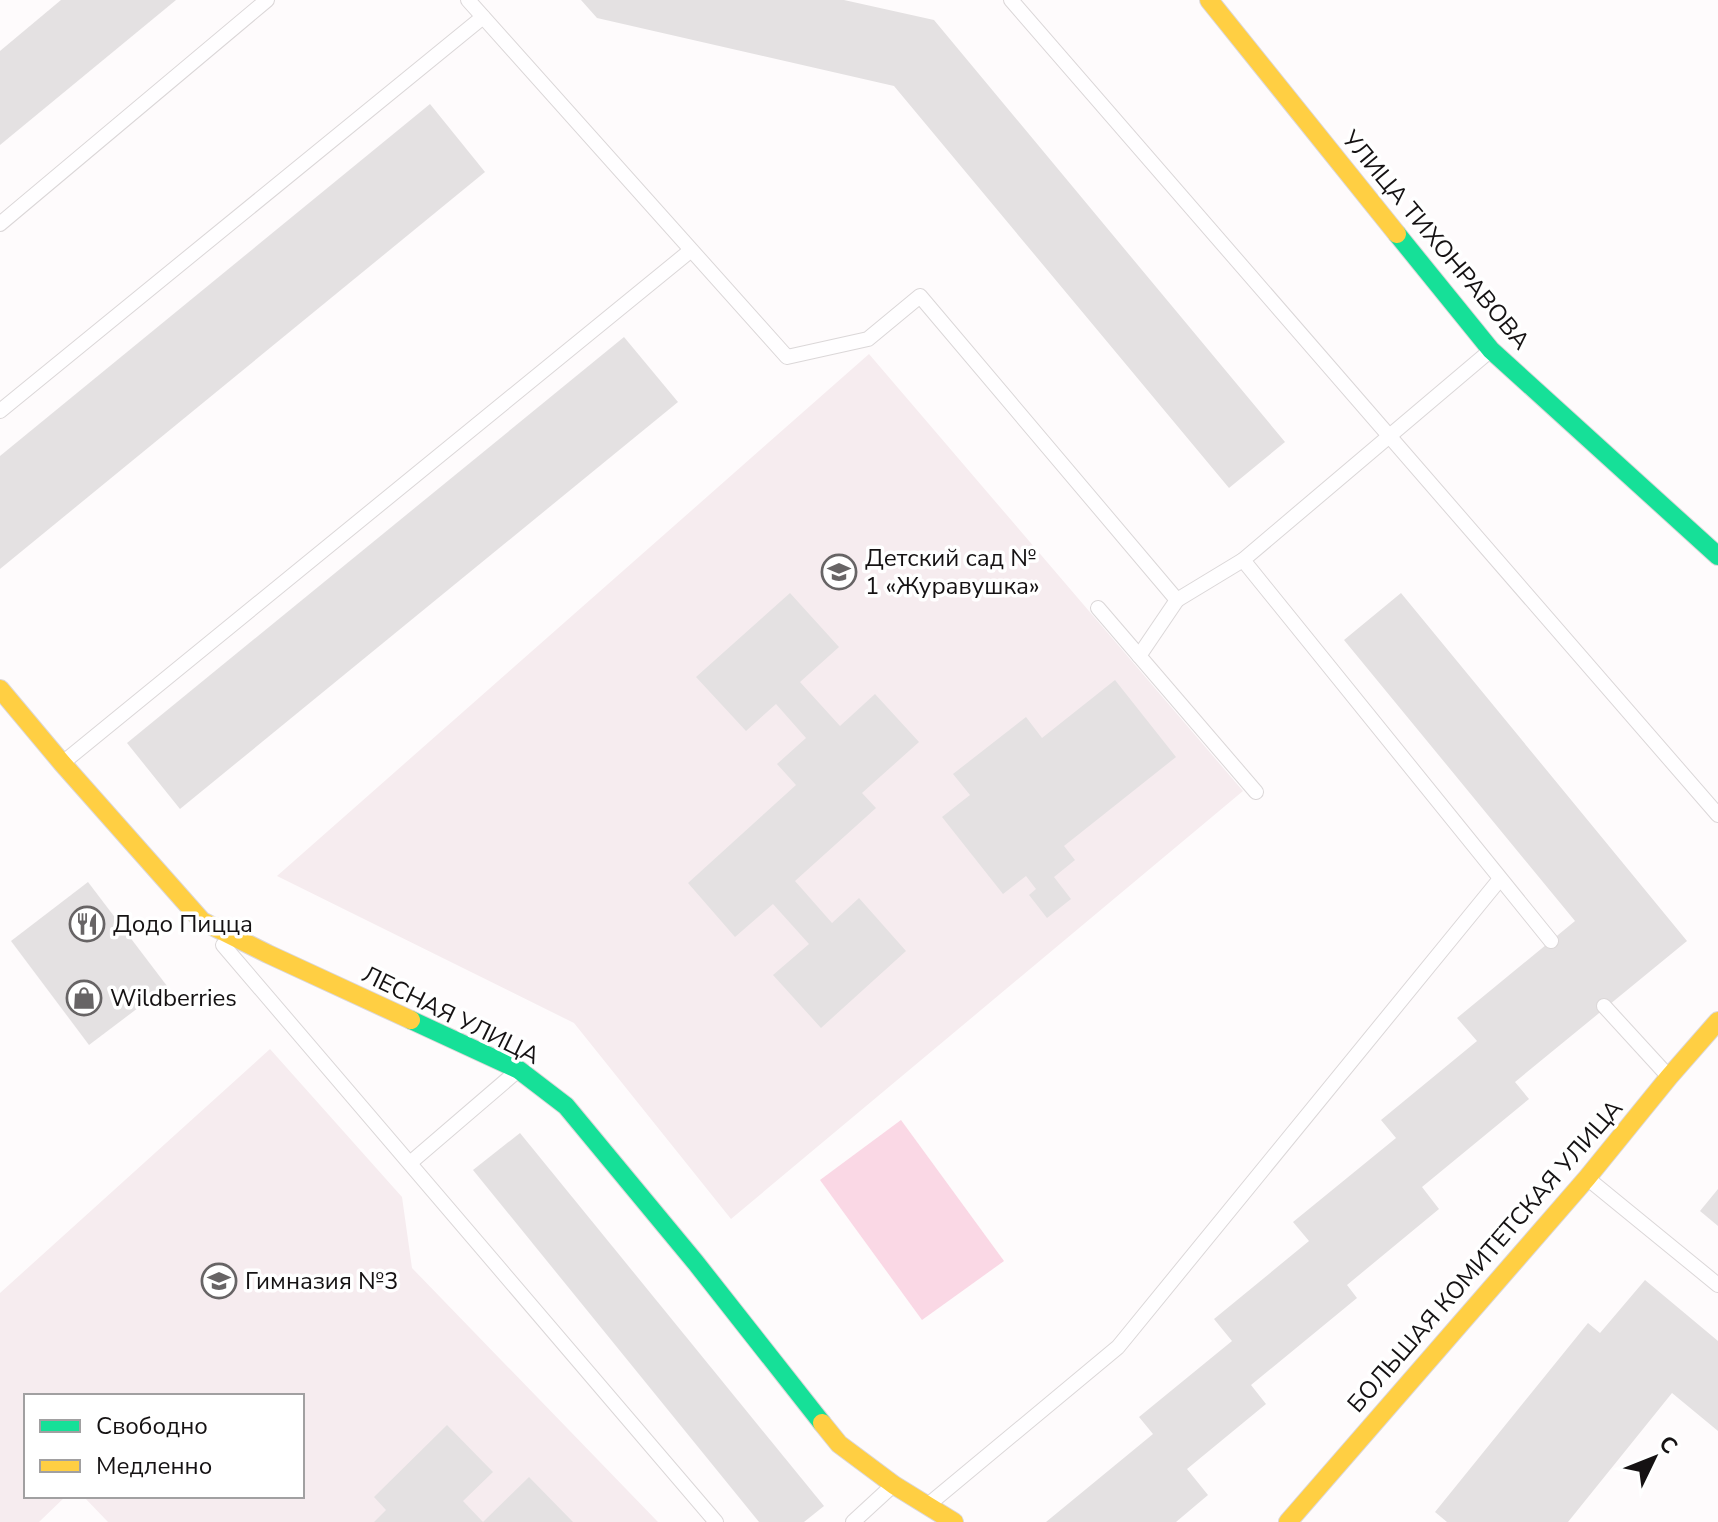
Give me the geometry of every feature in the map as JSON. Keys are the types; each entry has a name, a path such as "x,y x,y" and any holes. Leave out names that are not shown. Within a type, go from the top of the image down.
{"street":[{"name":"УЛИЦА ТИХОНРАВОВА","path":"1209,0 1491,350 1718,556"},
{"name":"ЛЕСНАЯ УЛИЦА","path":"0,689 202,921 519,1070 566,1106 696,1263 839,1444 894,1485 954,1522"},
{"name":"БОЛЬШАЯ КОМИТЕТСКАЯ УЛИЦА","path":"1288,1522 1587,1178 1718,1021"}],"lane":[{"path":"0,224 267,0"},
{"path":"468,0 787,357 868,339 920,296 1177,600"},
{"path":"1011,0 1718,815"},
{"path":"0,411 483,17"},
{"path":"62,763 690,251"},
{"path":"1139,656 1177,600 1243,560 1491,350"},
{"path":"1243,560 1551,941"},
{"path":"1098,608 1256,792"},
{"path":"928,1505 1118,1347 1500,879"},
{"path":"202,921 716,1522"},
{"path":"1604,1006 1669,1077"},
{"path":"410,1163 519,1070"},
{"path":"1587,1178 1718,1285"},
{"path":"853,1522 894,1485"}],"shaded area":[{"name":"Детский сад № 1 «Журавушка»","path":"869,354 1243,791 731,1219 574,1023 277,876"},
{"name":"Гимназия №3","path":"270,1049 402,1197 412,1268 658,1522 108,1522 85,1498 304,1498 304,1394 24,1394 24,1498 64,1498 39,1522 0,1522 0,1293"},
{"path":"901,1120 1004,1261 922,1320 820,1180"}],"building":[{"path":"61,0 176,0 0,145 0,51"},
{"path":"581,0 844,0 934,20 1285,442 1229,488 894,86 597,18"},
{"path":"430,104 485,172 0,569 0,456"},
{"path":"624,337 678,402 180,809 127,743"},
{"path":"790,593 839,647 800,682 840,726 875,694 919,742 862,793 876,808 795,881 832,923 859,898 906,951 821,1028 773,975 809,944 773,904 735,937 688,883 796,785 777,764 806,738 776,704 746,731 696,677"},
{"path":"1401,593 1687,941 1515,1082 1529,1099 1422,1187 1439,1209 1347,1285 1357,1298 1251,1385 1266,1404 1187,1469 1208,1495 1176,1522 1046,1522 1153,1434 1139,1417 1232,1341 1214,1319 1309,1241 1293,1222 1396,1138 1381,1120 1477,1041 1457,1018 1575,921 1344,640"},
{"path":"1115,680 1176,757 1064,846 1075,860 1054,877 1071,899 1047,918 1029,895 1036,889 1026,876 1003,894 942,817 970,795 953,774 1026,717 1042,738"},
{"path":"88,882 167,986 89,1045 11,941"},
{"path":"520,1133 824,1506 804,1522 759,1522 473,1170"},
{"path":"1718,1189 1718,1226 1700,1211"},
{"path":"1645,1280 1718,1341 1718,1431 1672,1393 1568,1522 1447,1522 1435,1512 1588,1323 1600,1333"},
{"path":"447,1425 493,1472 463,1501 483,1522 374,1522 386,1510 374,1497"},
{"path":"529,1477 573,1522 483,1522"}],"traffic: fast":[{"path":"1397,234 1491,350 1718,556"},
{"path":"411,1020 519,1070 566,1106 696,1263 822,1423"}],"traffic: slow":[{"path":"1209,0 1397,234"},
{"path":"0,689 202,921 411,1020"},
{"path":"1288,1522 1587,1178 1718,1021"},
{"path":"822,1423 839,1444 894,1485 954,1522"}],"place":[{"name":"Детский сад № 1 «Журавушка»","path":"839,572"},
{"name":"Додо Пицца","path":"87,924"},
{"name":"Wildberries","path":"84,998"},
{"name":"Гимназия №3","path":"219,1281"}]}
